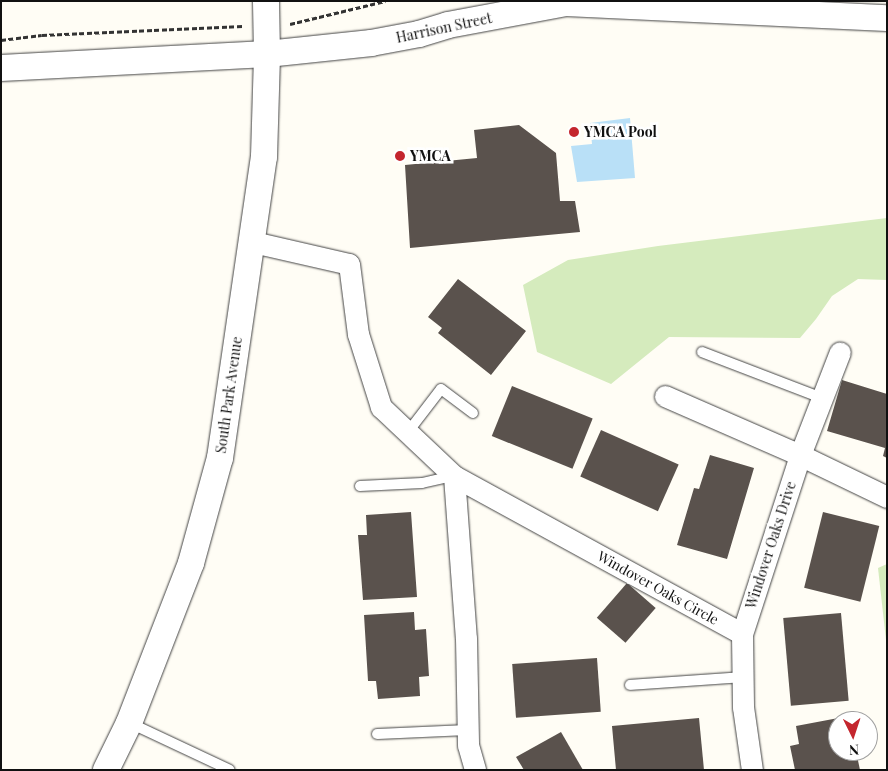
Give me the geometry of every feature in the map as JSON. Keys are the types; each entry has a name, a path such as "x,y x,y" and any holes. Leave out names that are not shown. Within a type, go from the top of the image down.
{"street":[{"name":"South Park Avenue","path":"106,770 129,723 191,563 220,458 230,378 253,242 264,157 267,54 266,1"},
{"name":"Harrison Street","path":"1,68 267,54 371,43 419,34 448,25 566,3 887,18"},
{"name":"Windover Oaks Circle","path":"253,242 348,264 358,334 381,407 454,476 742,634"},
{"name":"Windover Oaks Drive","path":"742,634 800,455 840,352"},
{"path":"665,396 800,455 887,497"},
{"path":"454,476 466,638 468,745 475,770"},
{"path":"742,634 743,707 752,770"}],"lane":[{"path":"702,352 822,398"},
{"path":"408,432 441,389 473,413"},
{"path":"360,486 422,483 454,476"},
{"path":"630,685 743,677"},
{"path":"129,723 230,770"},
{"path":"377,734 468,730"}],"path":[{"path":"290,24 385,1"},
{"path":"1,40 42,35 243,26"}],"green space":[{"path":"887,218 887,280 858,279 832,296 800,338 669,337 611,384 537,352 523,285 568,260 658,246"},
{"path":"887,564 887,649 878,568"}],"water":[{"path":"630,118 635,178 577,182 571,146 592,144 590,123"}],"building":[{"path":"519,125 556,153 560,201 575,201 580,232 410,248 405,165 477,158 474,130"},
{"path":"458,279 526,331 491,375 438,333 442,328 428,317"},
{"path":"842,380 887,394 887,458 883,456 885,448 827,431"},
{"path":"512,386 593,419 572,469 492,436"},
{"path":"601,430 679,465 658,511 580,477"},
{"path":"710,455 754,468 727,559 677,545 694,488 699,489"},
{"path":"411,512 417,597 363,600 358,535 367,535 366,515"},
{"path":"823,512 879,526 860,602 804,588"},
{"path":"627,583 656,608 626,643 597,618"},
{"path":"414,612 415,630 426,629 429,676 419,677 420,696 378,699 376,681 368,681 364,615"},
{"path":"841,613 849,701 791,706 783,618"},
{"path":"597,658 601,712 516,718 512,664"},
{"path":"699,718 704,770 616,770 612,726"},
{"path":"828,720 828,761 858,761 860,770 795,770 790,746 799,744 796,726"},
{"path":"561,732 583,770 524,770 516,757"}],"place":[{"name":"YMCA Pool","path":"574,132"},
{"name":"YMCA","path":"400,156"}]}
